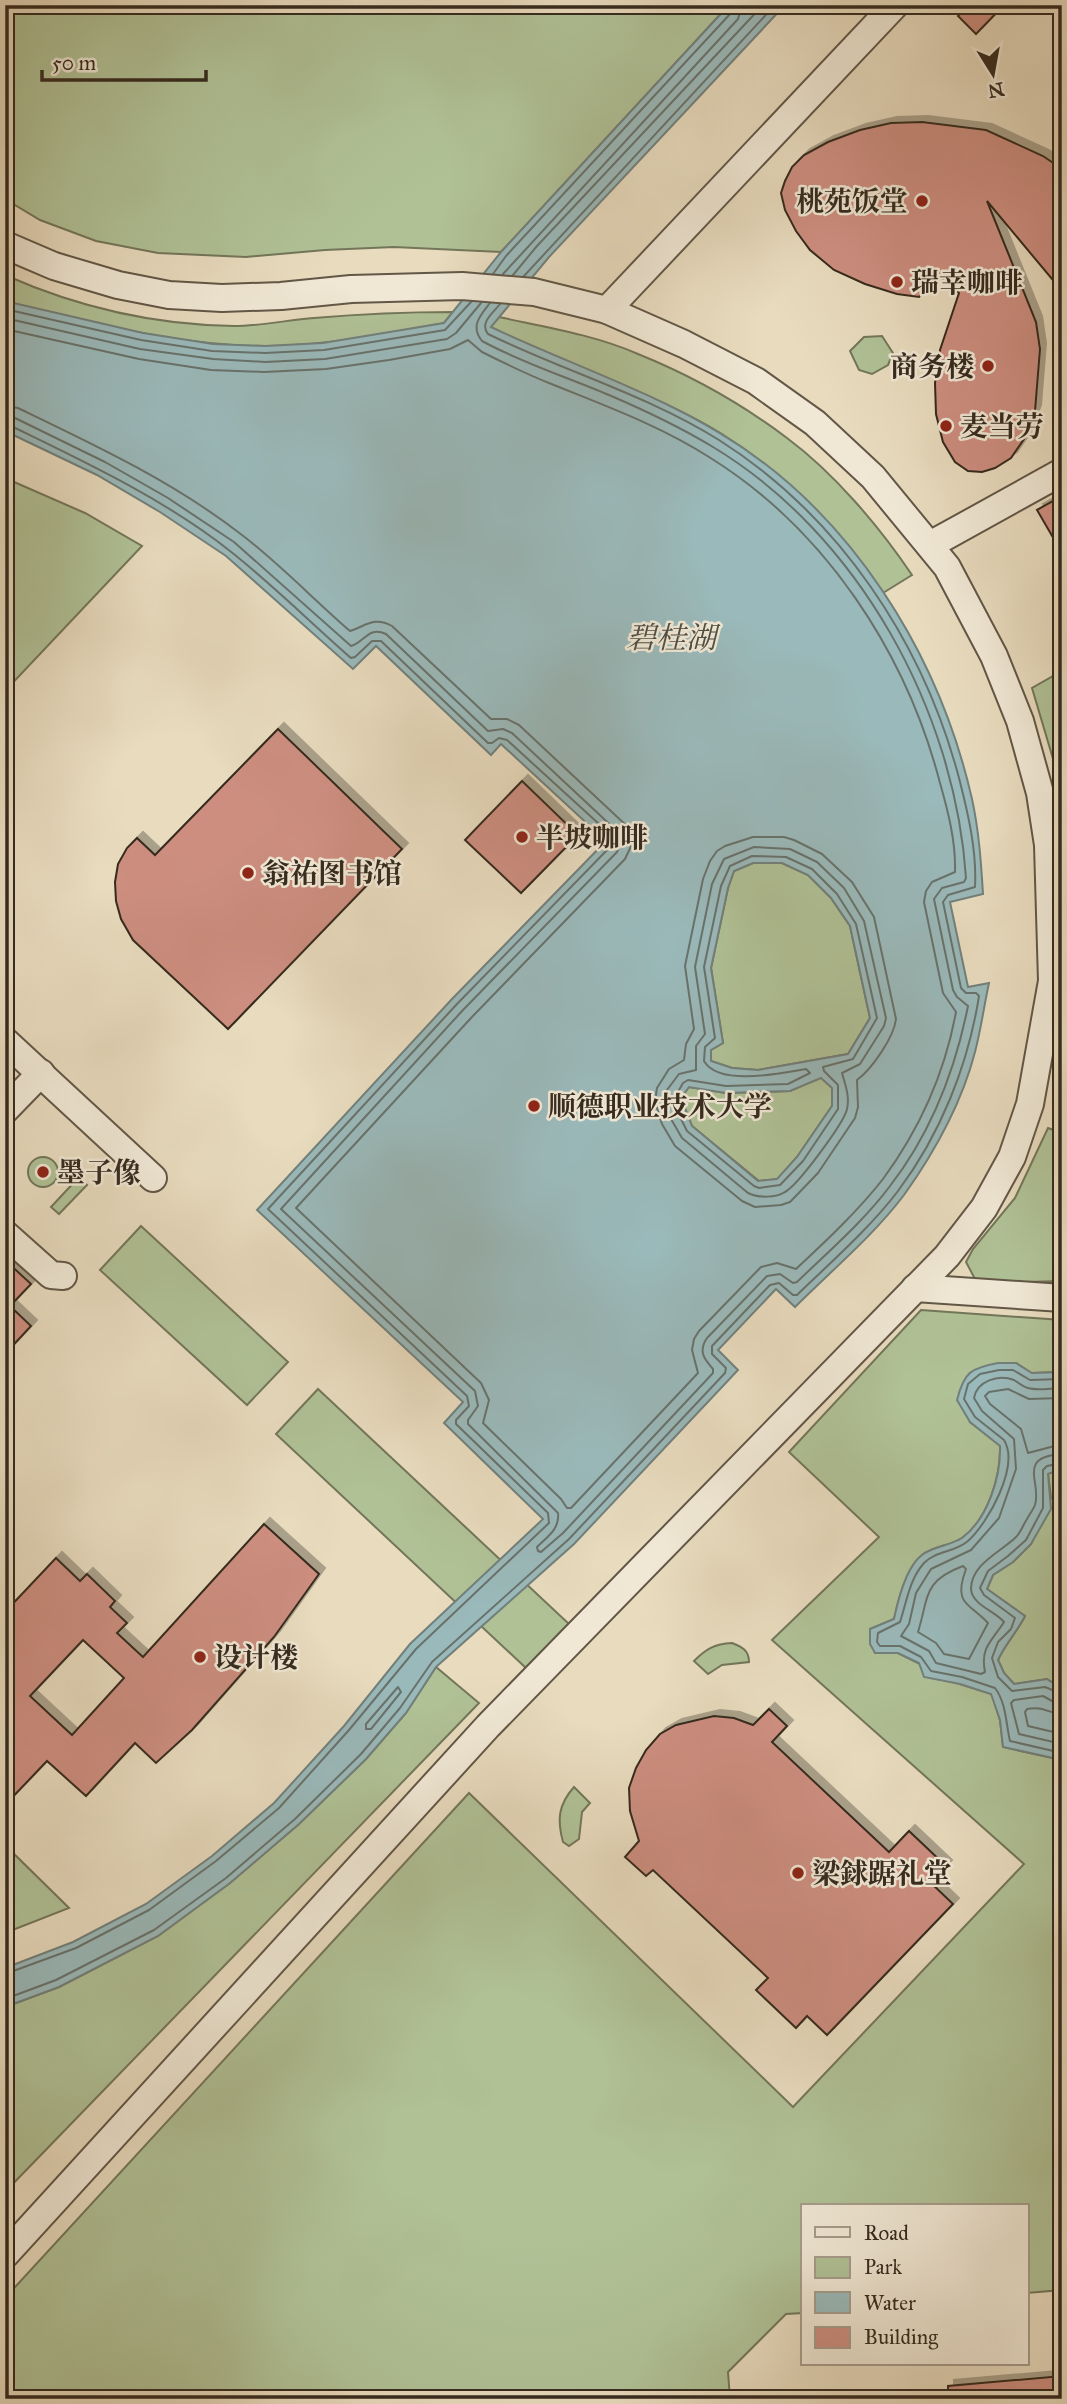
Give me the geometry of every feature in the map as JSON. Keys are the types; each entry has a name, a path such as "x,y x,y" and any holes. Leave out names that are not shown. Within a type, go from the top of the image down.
{"street":[{"path":"607,310 895,5"},
{"path":"5,245 54,266 118,285 169,295 222,298 281,296 351,289 462,286 534,292 607,310 684,344 756,381 815,423 873,477 947,567 994,656 1020,721 1040,793 1048,845 1052,981 1030,1104 1012,1157 984,1208 947,1256 488,1726 5,2255"},
{"path":"930,545 1062,472"},
{"path":"5,1041 153,1178"},
{"path":"5,1110 41,1073"},
{"path":"5,1234 51,1275 63,1276"},
{"path":"915,1288 1062,1298"}],"green space":[{"path":"5,5 729,5 501,252 394,247 246,257 158,253 96,241 40,220 5,199"},
{"path":"5,275 88,305 146,318 204,325 244,326 349,315 453,312 444,323 355,339 310,344 233,345 169,338 13,304 5,301"},
{"path":"499,317 570,332 622,347 677,371 734,402 770,425 822,467 870,519 912,575 883,593 850,547 811,505 745,449 682,412 490,327"},
{"path":"882,336 893,353 888,365 872,374 859,370 850,351 864,337"},
{"path":"5,478 85,513 142,546 5,691"},
{"path":"1062,671 1062,789 1032,688"},
{"path":"753,863 782,863 808,875 831,898 850,926 870,1018 848,1054 758,1070 732,1068 711,1061 711,1050 723,1043 711,968 734,871"},
{"path":"821,1077 832,1088 832,1106 797,1157 778,1179 759,1181 692,1126 681,1098 689,1087 726,1093 790,1091"},
{"path":"1048,1128 1062,1133 1062,1281 985,1283 975,1279 966,1262 973,1249 1015,1198"},
{"path":"43,1157 54,1161 58,1172 54,1183 43,1187 32,1183 28,1172 32,1161"},
{"path":"79,1177 87,1185 59,1214 51,1207"},
{"path":"141,1226 288,1362 247,1405 100,1270"},
{"path":"921,1310 1062,1320 1062,1372 1031,1373 1016,1363 970,1422 1000,1445 995,1483 979,1520 962,1538 926,1552 916,1560 904,1585 894,1619 870,1629 875,1653 898,1653 960,1684 992,1694 1000,1720 1003,1747 1062,1760 1062,2290 1028,2293 1028,2204 801,2204 801,2313 786,2314 728,2372 730,2399 5,2399 5,2298 469,1793 793,2107 1024,1864 772,1640 879,1537 789,1452"},
{"path":"318,1389 569,1624 526,1668 276,1434"},
{"path":"1062,1469 1062,1696 1059,1687 1047,1679 1014,1684 1004,1673 998,1660 1025,1616 987,1589 993,1575 1013,1562 1031,1544 1051,1498 1048,1473"},
{"path":"732,1643 744,1650 749,1662 722,1665 708,1674 694,1661 711,1648"},
{"path":"436,1667 479,1703 5,2192 5,2007 59,1987 158,1936 230,1883 299,1824 366,1759 406,1713"},
{"path":"574,1787 590,1803 582,1812 579,1839 569,1846 563,1842 560,1820 562,1807"},
{"path":"5,1845 69,1908 5,1933"}],"water":[{"name":"碧桂湖","path":"729,5 785,5 549,257 491,327 637,390 721,434 768,466 810,504 849,546 883,591 912,640 937,692 957,745 972,799 983,894 950,902 968,987 989,983 975,1052 963,1090 946,1126 915,1179 892,1210 866,1239 795,1307 776,1289 718,1350 738,1370 574,1544 436,1667 406,1713 366,1759 299,1824 230,1883 158,1936 59,1987 5,2007 5,1968 73,1942 146,1904 212,1856 274,1803 344,1726 410,1644 543,1519 444,1423 463,1402 257,1210 452,999 606,841 501,744 491,755 376,646 353,669 226,556 160,512 97,475 5,431 5,301 143,333 213,344 265,346 323,343 444,323 501,252","holes":["753,863 782,863 808,875 831,898 850,926 870,1018 848,1054 758,1070 732,1068 711,1061 711,1050 723,1043 711,968 734,871","821,1078 832,1088 832,1106 797,1157 777,1179 758,1181 692,1126 681,1098 689,1087 726,1093 790,1091"]},
{"path":"998,1363 1016,1363 1032,1373 1062,1372 1062,1469 1048,1474 1051,1509 1031,1544 1013,1562 993,1575 987,1589 1025,1616 998,1660 1004,1673 1014,1684 1047,1679 1059,1687 1062,1696 1062,1760 1003,1747 1000,1720 991,1694 924,1677 919,1663 898,1653 875,1653 870,1644 870,1629 894,1619 903,1584 916,1560 926,1552 962,1538 986,1508 998,1470 1000,1446 970,1422 957,1400 970,1373"}],"building":[{"path":"968,5 1004,5 976,34 958,16"},
{"name":"桃苑饭堂","path":"922,122 986,130 1043,156 1062,169 1062,291 987,201 1036,322 1040,349 1035,411 1024,439 1011,458 982,472 968,471 955,462 943,442 936,414 935,383 940,350 959,293 936,273 919,297 897,294 865,284 834,270 810,250 796,231 785,210 781,193 792,167 804,155 828,142 860,130 891,123"},
{"path":"1062,496 1062,553 1037,510"},
{"name":"翁祐图书馆","path":"278,729 402,849 228,1029 133,940 121,919 116,901 118,864 127,848 137,838 155,855"},
{"name":"半坡咖啡","path":"522,781 578,835 521,893 465,840"},
{"path":"5,1260 31,1284 10,1306 31,1326 5,1354"},
{"path":"264,1524 319,1574 274,1637 192,1730 156,1763 135,1743 86,1796 47,1761 5,1805 5,1612 56,1558 80,1581 87,1574 115,1601 110,1607 127,1623 117,1633 143,1657","holes":["83,1640 124,1678 72,1735 30,1696"]},
{"name":"梁銶踞礼堂","path":"769,1709 787,1726 772,1742 889,1852 909,1831 946,1866 930,1882 953,1904 827,2035 807,2016 796,2028 756,1990 768,1978 653,1870 646,1876 625,1857 639,1841 630,1811 629,1788 646,1750 660,1734 676,1725 714,1716 734,1718 753,1725"},
{"path":"1062,2376 1062,2399 948,2399 948,2386"}],"place":[{"name":"桃苑饭堂","path":"922,201"},
{"name":"瑞幸咖啡","path":"897,282"},
{"name":"商务楼","path":"988,366"},
{"name":"麦当劳","path":"946,426"},
{"name":"半坡咖啡","path":"522,837"},
{"name":"翁祐图书馆","path":"248,873"},
{"name":"顺德职业技术大学","path":"534,1106"},
{"name":"墨子像","path":"43,1172"},
{"name":"设计楼","path":"200,1657"},
{"name":"梁銶踞礼堂","path":"798,1873"}]}
